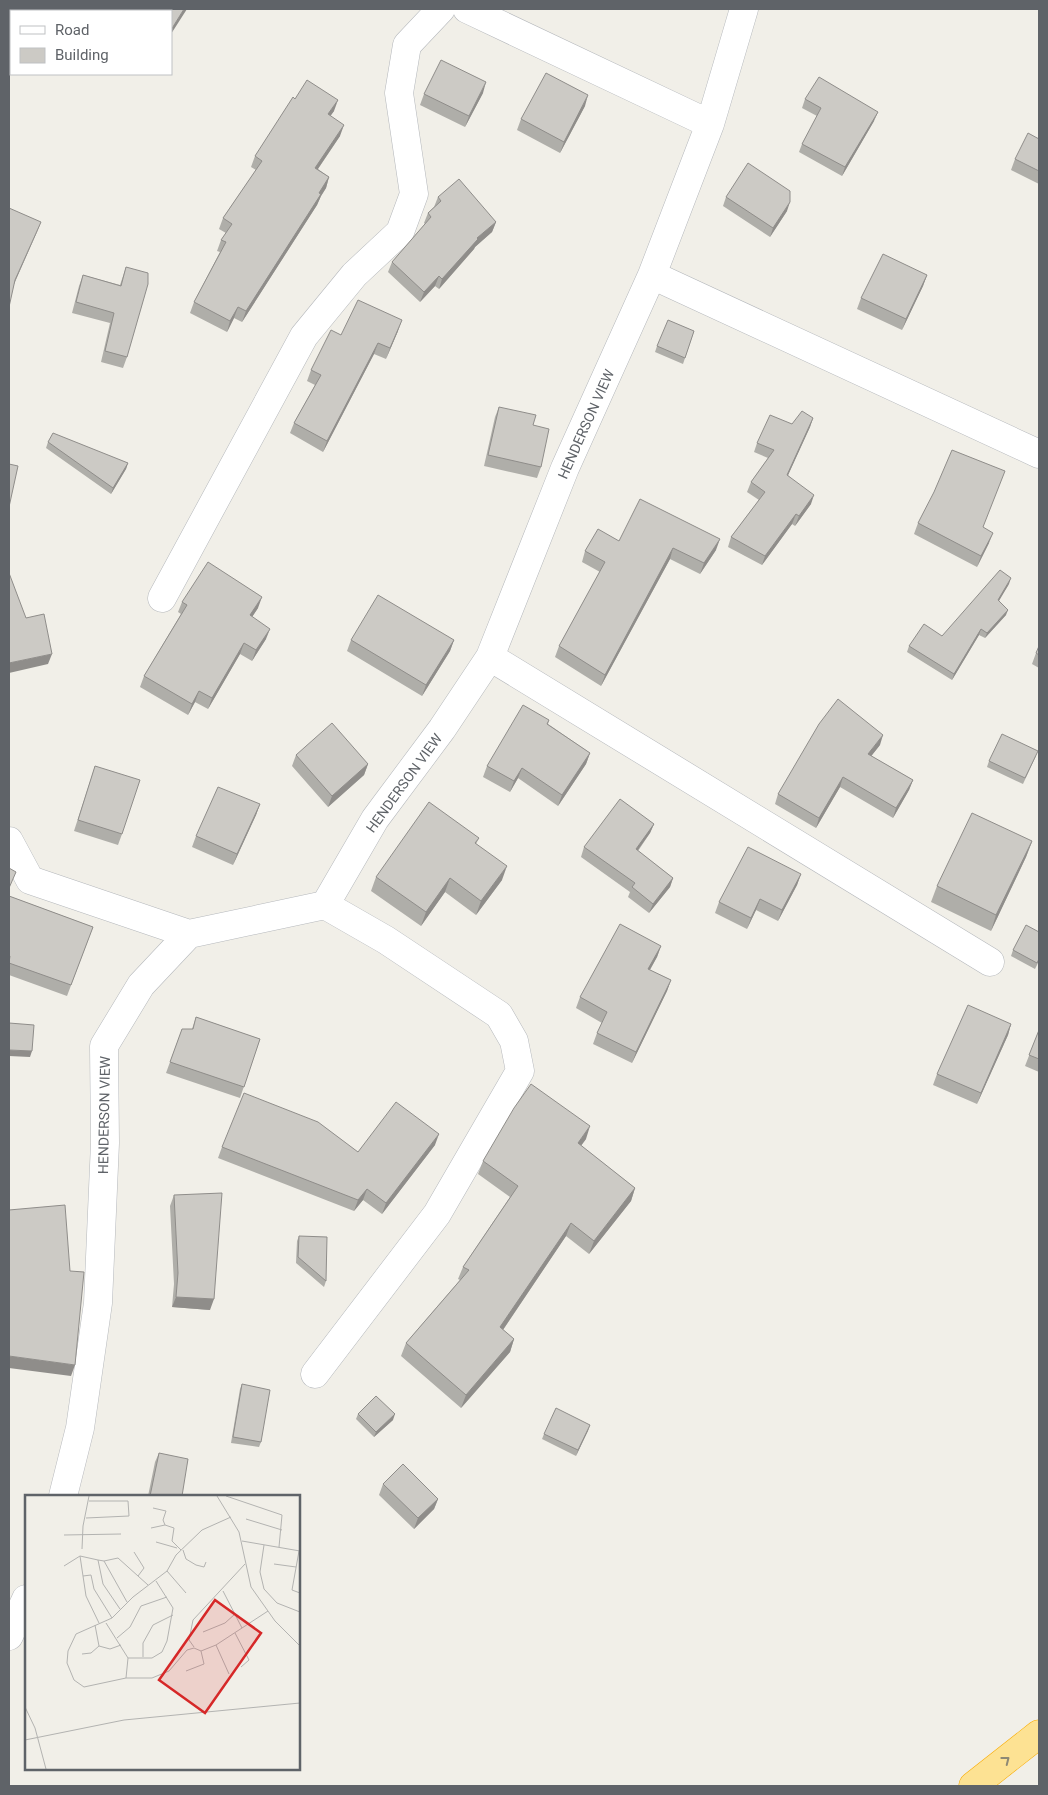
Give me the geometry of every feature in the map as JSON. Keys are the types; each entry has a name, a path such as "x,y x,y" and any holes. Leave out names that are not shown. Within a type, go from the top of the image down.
{"highway":[{"path":"973,1786 1039,1734"}],"street":[{"path":"162,598 304,336 354,275 400,232 414,194 399,93 407,46 441,9"},
{"path":"467,9 710,124"},
{"name":"HENDERSON VIEW","path":"325,905 375,819 442,729 490,657 565,468 652,275 710,124 744,9"},
{"path":"652,275 1039,454"},
{"path":"490,657 990,962"},
{"path":"9,841 30,880 189,934 325,905 386,940 499,1015 514,1041 520,1071 437,1214 315,1374"},
{"name":"HENDERSON VIEW","path":"63,1495 80,1428 98,1304 104,1143 104,1046 141,985 189,934"},
{"path":"9,1636 25,1601"}],"building":[{"path":"184,9 172,28 172,10 131,10"},
{"path":"441,60 486,82 469,116 424,94"},
{"path":"546,73 588,95 564,142 521,119"},
{"path":"819,77 878,112 845,167 802,144 821,108 805,99"},
{"path":"307,80 338,100 328,114 344,125 315,168 329,177 319,193 321,194 246,311 238,307 230,321 194,302 226,242 221,240 232,224 223,218 262,161 255,156 293,97 295,99"},
{"path":"1028,133 1039,139 1039,171 1015,159"},
{"path":"748,163 790,191 790,202 773,228 726,197"},
{"path":"459,179 496,222 477,238 442,279 439,276 424,292 392,262 431,217 428,213 441,201 438,197"},
{"path":"9,208 41,222 15,280 9,307"},
{"path":"883,254 927,275 906,319 861,298"},
{"path":"126,267 148,273 148,284 127,357 105,351 114,313 76,302 83,275 121,286"},
{"path":"358,300 402,320 390,348 378,343 327,441 294,423 321,375 311,370 331,330 341,335"},
{"path":"668,320 694,331 685,358 657,346"},
{"path":"499,407 536,415 533,425 549,429 541,467 488,455"},
{"path":"802,411 813,418 787,475 814,495 799,516 796,514 765,556 731,537 765,492 751,482 774,450 757,443 770,415 792,424"},
{"path":"53,433 128,463 113,488 48,442"},
{"path":"952,450 1005,471 983,527 993,533 981,556 918,523"},
{"path":"9,464 18,466 9,507"},
{"path":"640,499 720,539 704,563 673,548 605,675 559,646 605,562 585,551 598,529 619,541"},
{"path":"208,562 262,597 250,615 270,629 256,650 244,643 212,698 199,691 192,704 144,676 187,605 182,602"},
{"path":"1000,570 1011,578 998,600 1008,610 987,633 981,629 954,674 909,646 924,624 942,636"},
{"path":"9,573 26,618 44,614 52,654 9,663"},
{"path":"378,595 454,640 426,685 351,640"},
{"path":"838,699 883,735 868,754 913,780 896,808 843,777 819,818 778,794 819,724"},
{"path":"523,705 549,720 547,724 590,753 562,795 522,768 514,781 487,766"},
{"path":"332,723 368,764 332,796 296,755"},
{"path":"1002,734 1038,751 1025,778 989,761"},
{"path":"95,766 140,780 122,834 78,820"},
{"path":"218,787 260,804 237,854 196,836"},
{"path":"620,799 654,824 636,849 673,878 653,904 632,887 635,883 584,847"},
{"path":"429,802 479,838 475,843 507,866 481,901 450,878 426,912 376,877"},
{"path":"972,813 1032,841 996,915 937,886"},
{"path":"748,847 801,874 782,910 760,899 751,918 719,902"},
{"path":"9,868 16,872 9,888"},
{"path":"9,896 93,927 71,985 9,963"},
{"path":"620,924 661,946 648,969 671,980 636,1052 597,1033 607,1012 580,997"},
{"path":"1026,925 1039,932 1039,959 1037,963 1013,950"},
{"path":"968,1005 1011,1024 981,1093 937,1074"},
{"path":"196,1017 260,1039 244,1087 170,1062 182,1029 193,1029"},
{"path":"9,1023 34,1025 32,1051 9,1050"},
{"path":"1039,1030 1039,1059 1029,1055"},
{"path":"531,1084 590,1126 578,1143 635,1188 594,1241 571,1223 500,1327 514,1339 466,1395 406,1343 469,1270 463,1267 518,1186 483,1161 514,1108"},
{"path":"244,1093 318,1122 358,1152 396,1102 439,1134 386,1203 367,1189 358,1200 222,1147"},
{"path":"222,1193 214,1299 176,1297 178,1273 174,1195"},
{"path":"65,1205 70,1271 84,1272 75,1365 9,1356 9,1210"},
{"path":"299,1236 327,1237 326,1281 298,1257"},
{"path":"242,1384 270,1390 261,1442 233,1437"},
{"path":"376,1396 395,1414 376,1432 358,1414"},
{"path":"556,1408 590,1425 578,1450 544,1434"},
{"path":"159,1453 188,1459 182,1495 150,1495"},
{"path":"403,1464 438,1499 418,1518 383,1484"}]}
